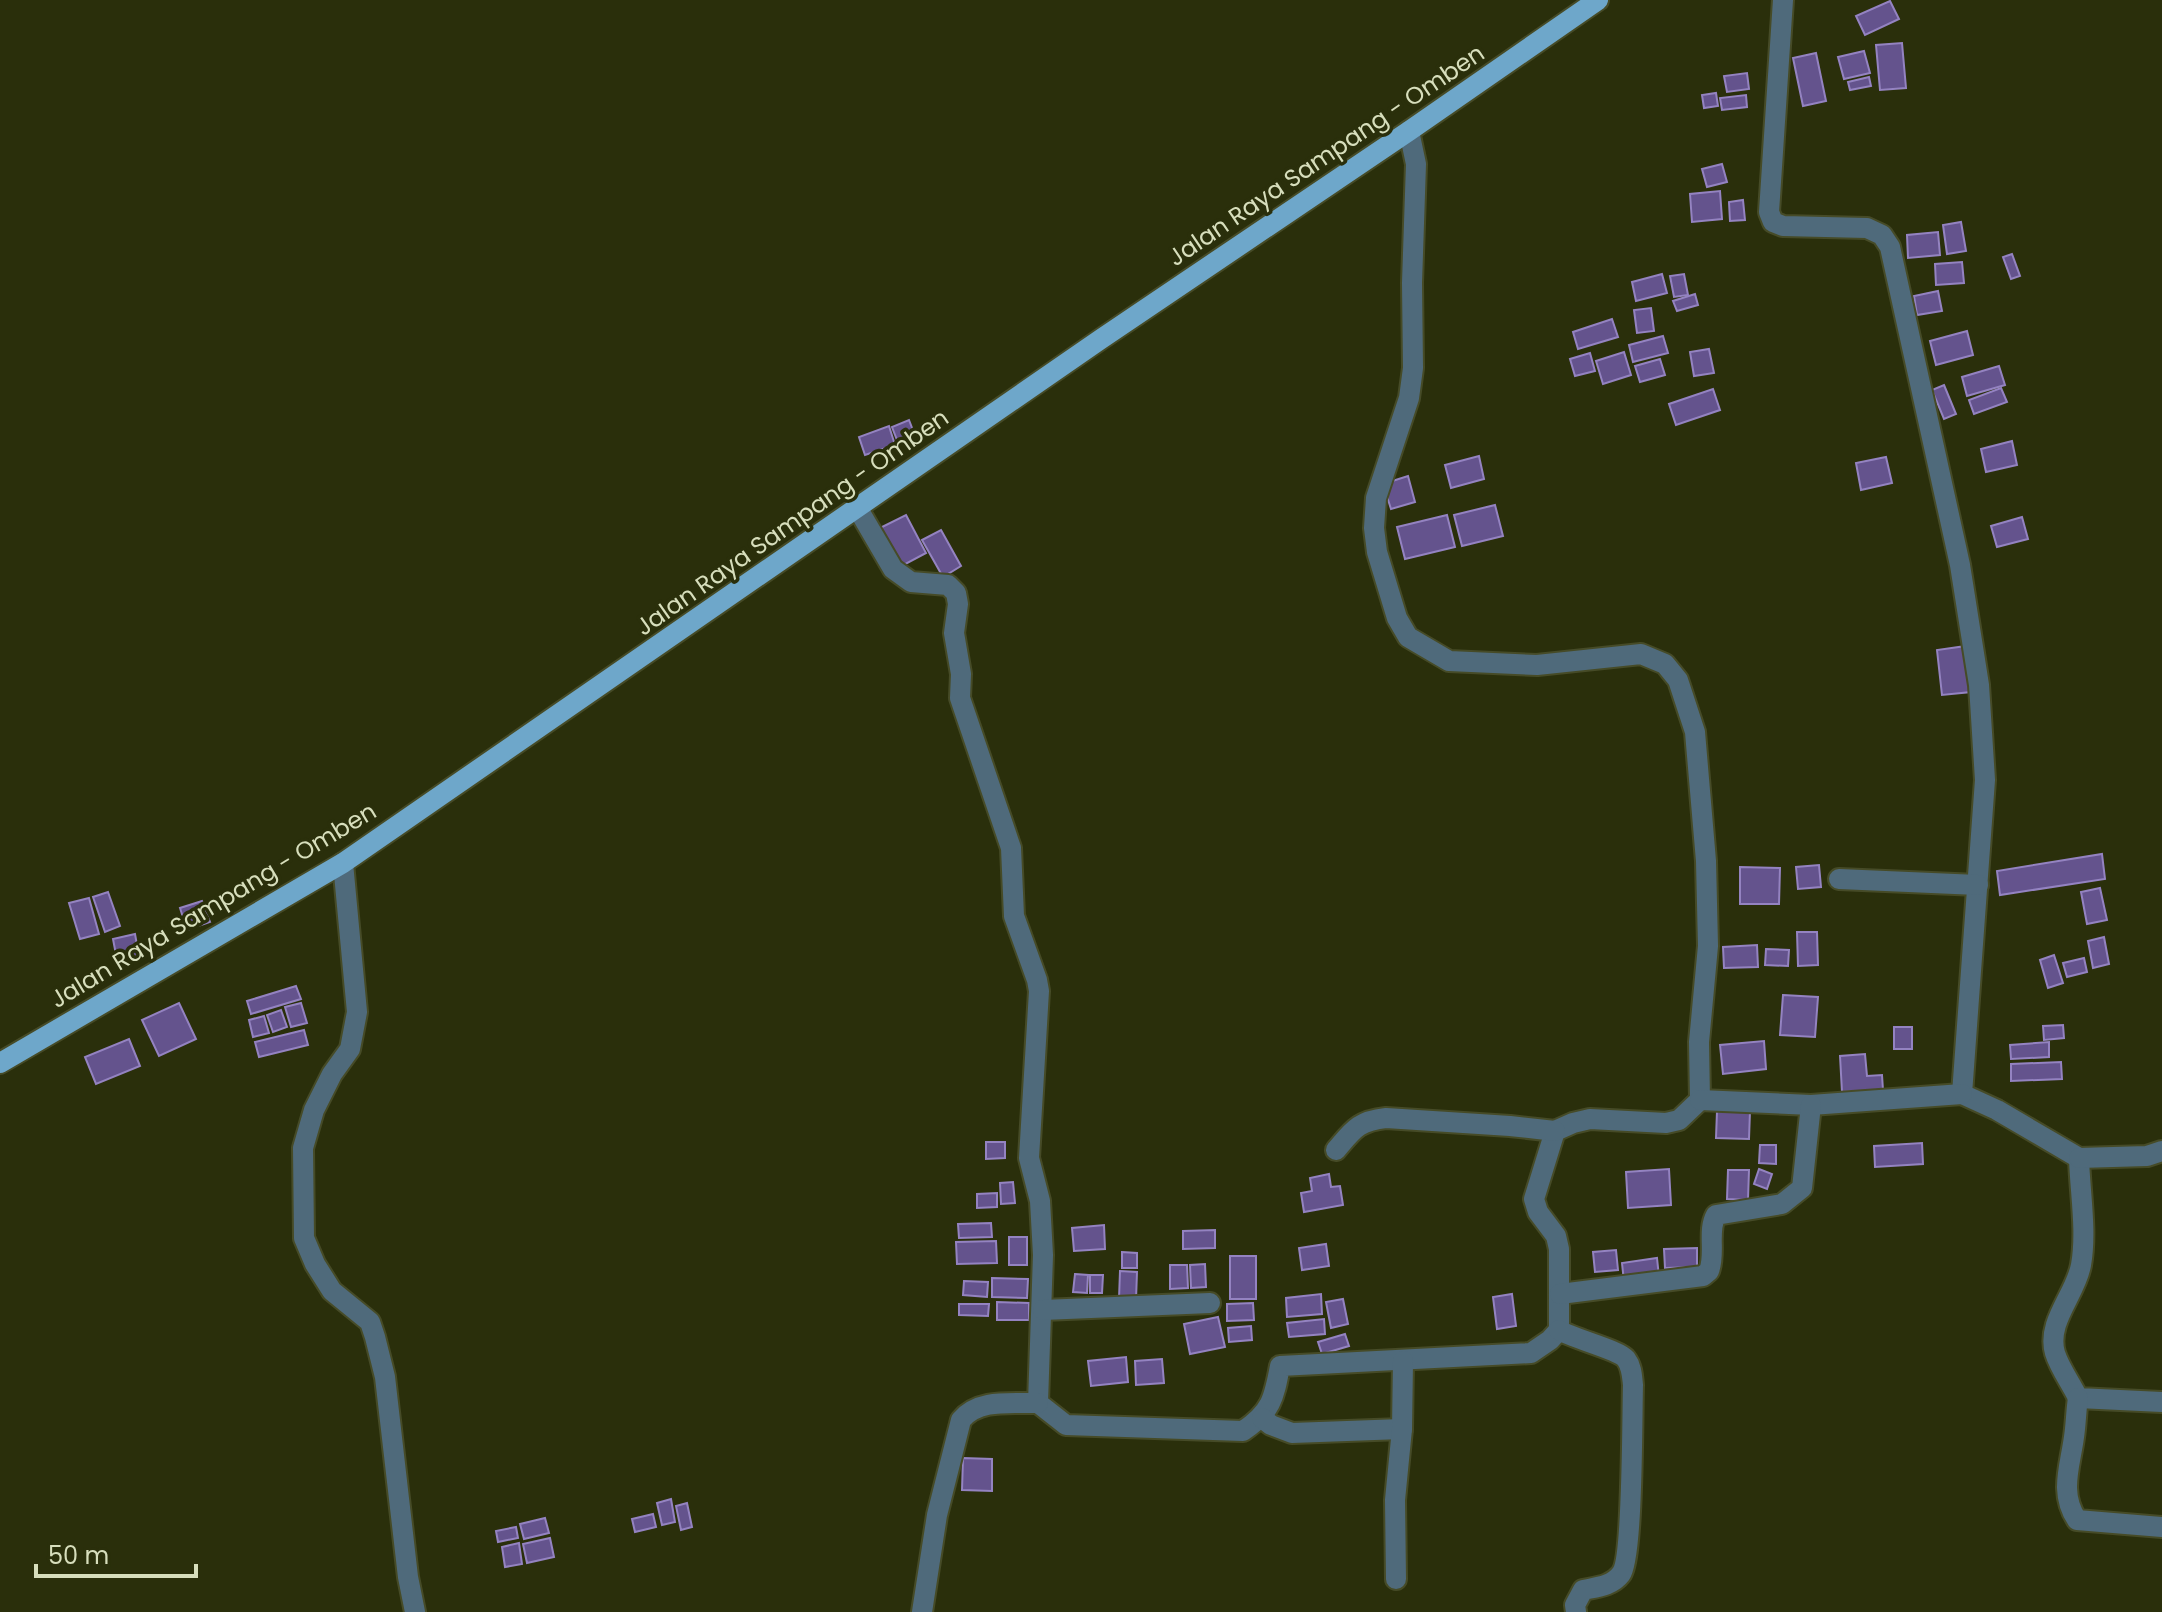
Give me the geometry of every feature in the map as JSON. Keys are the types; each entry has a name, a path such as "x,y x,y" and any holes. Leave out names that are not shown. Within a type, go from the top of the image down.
{"main road":[{"name":"Jalan Raya Sampang - Omben","path":"0,1063 343,863 1598,0"}],"street":[{"path":"1783,0 1769,212 1773,222 1783,226 1867,228 1882,235 1890,247 1960,565 1979,685 1985,780 1962,1094"},
{"path":"1409,131 1416,164 1413,368 1409,398 1376,498 1374,528 1388,593 1408,637 1449,661 1537,665 1641,654 1665,664 1678,680 1695,732 1706,861 1708,946 1699,1042 1700,1100"},
{"path":"858,509 893,569 911,582 948,585 956,593 958,604 954,633 961,674 960,698 1011,848 1014,916 1037,980 1039,1018 1029,1158 1040,1201 1043,1310 1038,1403"},
{"path":"343,863 357,1012 350,1049 332,1074 314,1110 303,1148 304,1238 332,1291 370,1322 375,1337 385,1377 408,1577 415,1612"},
{"path":"1839,879 1978,885"},
{"path":"1336,1150 1357,1125 1386,1118 1555,1131 1590,1119 1666,1123 1679,1120 1700,1100 1811,1105 1962,1094 1997,1110 2079,1158 2147,1156 2162,1151"},
{"path":"1560,1294 1703,1276 1709,1271 1713,1250 1712,1222 1716,1215 1782,1204 1802,1188 1811,1105"},
{"path":"922,1612 937,1515 961,1420 969,1411 993,1404 1038,1403 1066,1425 1243,1431 1262,1418 1274,1398 1280,1366 1531,1353 1550,1340 1559,1330 1559,1249 1556,1236 1538,1212 1534,1199 1555,1131"},
{"path":"2079,1158 2083,1241 2081,1266 2059,1316 2054,1341 2055,1353 2078,1398 2066,1484 2070,1509 2077,1520 2162,1527"},
{"path":"1043,1310 1210,1303"},
{"path":"1559,1330 1625,1357 1631,1368 1633,1385 1629,1544 1624,1572 1613,1583 1583,1590 1575,1605 1576,1612"},
{"path":"1396,1579 1395,1500 1402,1429 1403,1361"},
{"path":"2078,1398 2162,1402"},
{"path":"1262,1418 1292,1433 1402,1429"}],"building":[{"path":"1890,1 1899,19 1865,35 1856,16"},
{"path":"1902,43 1906,88 1880,90 1876,45"},
{"path":"1864,51 1870,73 1844,79 1838,57"},
{"path":"1816,53 1826,101 1803,106 1793,58"},
{"path":"1747,73 1749,89 1727,92 1724,76"},
{"path":"1869,77 1871,86 1850,90 1848,82"},
{"path":"1716,93 1718,106 1704,108 1702,95"},
{"path":"1746,95 1747,107 1722,110 1720,98"},
{"path":"1722,164 1727,182 1707,187 1702,169"},
{"path":"1720,191 1722,219 1692,222 1690,194"},
{"path":"1743,200 1745,220 1730,221 1729,202"},
{"path":"1961,222 1966,251 1947,254 1943,225"},
{"path":"1938,232 1940,255 1908,258 1907,235"},
{"path":"2012,254 2020,276 2011,279 2003,257"},
{"path":"1962,262 1964,283 1936,285 1935,264"},
{"path":"1662,274 1667,293 1636,301 1632,282"},
{"path":"1684,274 1688,295 1674,297 1670,276"},
{"path":"1938,291 1942,311 1917,315 1914,296"},
{"path":"1695,294 1698,305 1677,311 1673,301"},
{"path":"1651,308 1654,331 1637,333 1634,310"},
{"path":"1612,319 1618,337 1578,349 1573,332"},
{"path":"1967,331 1973,355 1936,365 1930,341"},
{"path":"1663,336 1668,353 1633,362 1629,345"},
{"path":"1709,349 1714,373 1694,376 1690,352"},
{"path":"1624,352 1631,375 1603,384 1596,361"},
{"path":"1590,353 1595,371 1575,376 1570,359"},
{"path":"1660,359 1665,375 1640,382 1635,366"},
{"path":"1999,366 2005,385 1967,396 1962,377"},
{"path":"1944,385 1956,414 1944,419 1932,390"},
{"path":"2001,388 2007,402 1974,414 1969,400"},
{"path":"1713,389 1720,410 1676,425 1669,404"},
{"path":"909,420 914,433 897,440 892,427"},
{"path":"889,426 895,445 865,455 859,437"},
{"path":"2012,441 2017,465 1986,472 1981,449"},
{"path":"1479,456 1484,479 1451,488 1445,465"},
{"path":"1886,457 1892,483 1861,490 1856,463"},
{"path":"1408,476 1415,502 1391,509 1383,484"},
{"path":"1495,505 1503,536 1462,546 1454,515"},
{"path":"906,515 926,553 898,568 878,529"},
{"path":"1447,515 1455,547 1405,559 1397,527"},
{"path":"2022,517 2028,539 1997,547 1991,526"},
{"path":"941,530 961,566 943,577 922,540"},
{"path":"1966,646 1971,692 1942,695 1937,650"},
{"path":"2102,854 2105,879 2000,895 1997,871"},
{"path":"1819,865 1821,887 1798,889 1796,867"},
{"path":"1740,867 1780,868 1779,904 1740,904"},
{"path":"2100,888 2107,920 2087,924 2081,892"},
{"path":"108,892 120,926 105,932 93,897"},
{"path":"89,898 99,934 80,939 69,903"},
{"path":"202,901 210,922 187,930 180,908"},
{"path":"1797,932 1817,932 1818,965 1798,966"},
{"path":"135,934 139,956 117,960 113,939"},
{"path":"2104,937 2109,964 2093,968 2088,941"},
{"path":"1757,945 1758,967 1724,968 1723,947"},
{"path":"1766,949 1789,950 1788,966 1765,965"},
{"path":"2054,955 2063,983 2048,988 2040,960"},
{"path":"2084,958 2087,972 2067,977 2063,963"},
{"path":"296,986 301,999 251,1014 247,1001"},
{"path":"1783,995 1818,997 1815,1037 1780,1035"},
{"path":"179,1003 196,1039 159,1056 142,1020"},
{"path":"301,1003 307,1023 291,1027 285,1007"},
{"path":"281,1010 287,1027 273,1032 267,1015"},
{"path":"264,1016 269,1033 253,1037 249,1020"},
{"path":"2063,1025 2064,1038 2044,1040 2043,1026"},
{"path":"1894,1027 1912,1027 1912,1049 1894,1049"},
{"path":"304,1030 308,1045 259,1057 255,1042"},
{"path":"129,1039 140,1066 96,1084 85,1057"},
{"path":"1764,1041 1766,1069 1723,1074 1720,1045"},
{"path":"2049,1042 2049,1057 2011,1059 2010,1045"},
{"path":"1865,1054 1867,1076 1882,1075 1883,1090 1842,1092 1840,1056"},
{"path":"2061,1062 2062,1079 2011,1081 2011,1064"},
{"path":"1717,1111 1750,1111 1749,1139 1716,1138"},
{"path":"986,1142 1005,1142 1005,1158 986,1159"},
{"path":"1922,1143 1923,1164 1875,1167 1874,1146"},
{"path":"1760,1145 1776,1145 1776,1164 1759,1163"},
{"path":"1669,1169 1671,1205 1628,1208 1626,1172"},
{"path":"1759,1169 1772,1174 1767,1189 1754,1184"},
{"path":"1728,1170 1749,1170 1748,1200 1727,1199"},
{"path":"1329,1174 1331,1187 1340,1186 1343,1205 1304,1212 1301,1193 1312,1191 1310,1178"},
{"path":"1013,1182 1015,1203 1001,1204 1000,1183"},
{"path":"997,1193 997,1207 977,1208 977,1194"},
{"path":"991,1223 992,1237 959,1238 958,1224"},
{"path":"1104,1225 1105,1249 1074,1251 1072,1228"},
{"path":"1215,1230 1215,1248 1183,1249 1183,1231"},
{"path":"1009,1237 1027,1237 1027,1265 1009,1265"},
{"path":"996,1241 997,1263 957,1264 956,1242"},
{"path":"1326,1244 1329,1266 1302,1270 1299,1248"},
{"path":"1697,1248 1697,1267 1665,1268 1664,1249"},
{"path":"1616,1250 1618,1270 1595,1272 1593,1252"},
{"path":"1122,1252 1137,1253 1137,1268 1122,1268"},
{"path":"1230,1256 1256,1256 1256,1299 1230,1299"},
{"path":"1657,1258 1659,1277 1624,1282 1622,1263"},
{"path":"1205,1264 1206,1287 1191,1288 1190,1265"},
{"path":"1170,1265 1187,1265 1188,1288 1170,1289"},
{"path":"1120,1271 1137,1272 1136,1300 1119,1299"},
{"path":"1075,1274 1088,1275 1087,1293 1073,1292"},
{"path":"1090,1275 1103,1275 1102,1293 1090,1293"},
{"path":"992,1278 1028,1279 1027,1298 992,1297"},
{"path":"964,1281 988,1282 987,1297 963,1295"},
{"path":"1321,1294 1322,1314 1287,1317 1286,1298"},
{"path":"1512,1294 1516,1326 1497,1329 1493,1297"},
{"path":"1343,1299 1348,1324 1331,1328 1326,1302"},
{"path":"997,1302 1029,1303 1029,1320 997,1320"},
{"path":"1253,1303 1254,1320 1227,1321 1227,1304"},
{"path":"959,1304 989,1304 988,1316 959,1315"},
{"path":"1218,1317 1225,1347 1190,1354 1184,1324"},
{"path":"1324,1319 1325,1334 1289,1337 1287,1323"},
{"path":"1251,1326 1252,1340 1229,1342 1228,1328"},
{"path":"1345,1334 1349,1346 1322,1354 1318,1342"},
{"path":"1126,1357 1128,1382 1091,1386 1088,1361"},
{"path":"1162,1359 1164,1383 1136,1385 1135,1361"},
{"path":"963,1458 992,1459 992,1491 962,1490"},
{"path":"671,1499 675,1522 662,1525 657,1503"},
{"path":"687,1503 692,1527 681,1530 676,1506"},
{"path":"653,1514 656,1527 635,1532 632,1519"},
{"path":"545,1518 549,1533 524,1539 520,1524"},
{"path":"516,1527 518,1538 498,1542 496,1531"},
{"path":"550,1538 554,1557 527,1563 523,1544"},
{"path":"519,1543 522,1564 505,1567 502,1547"}]}
